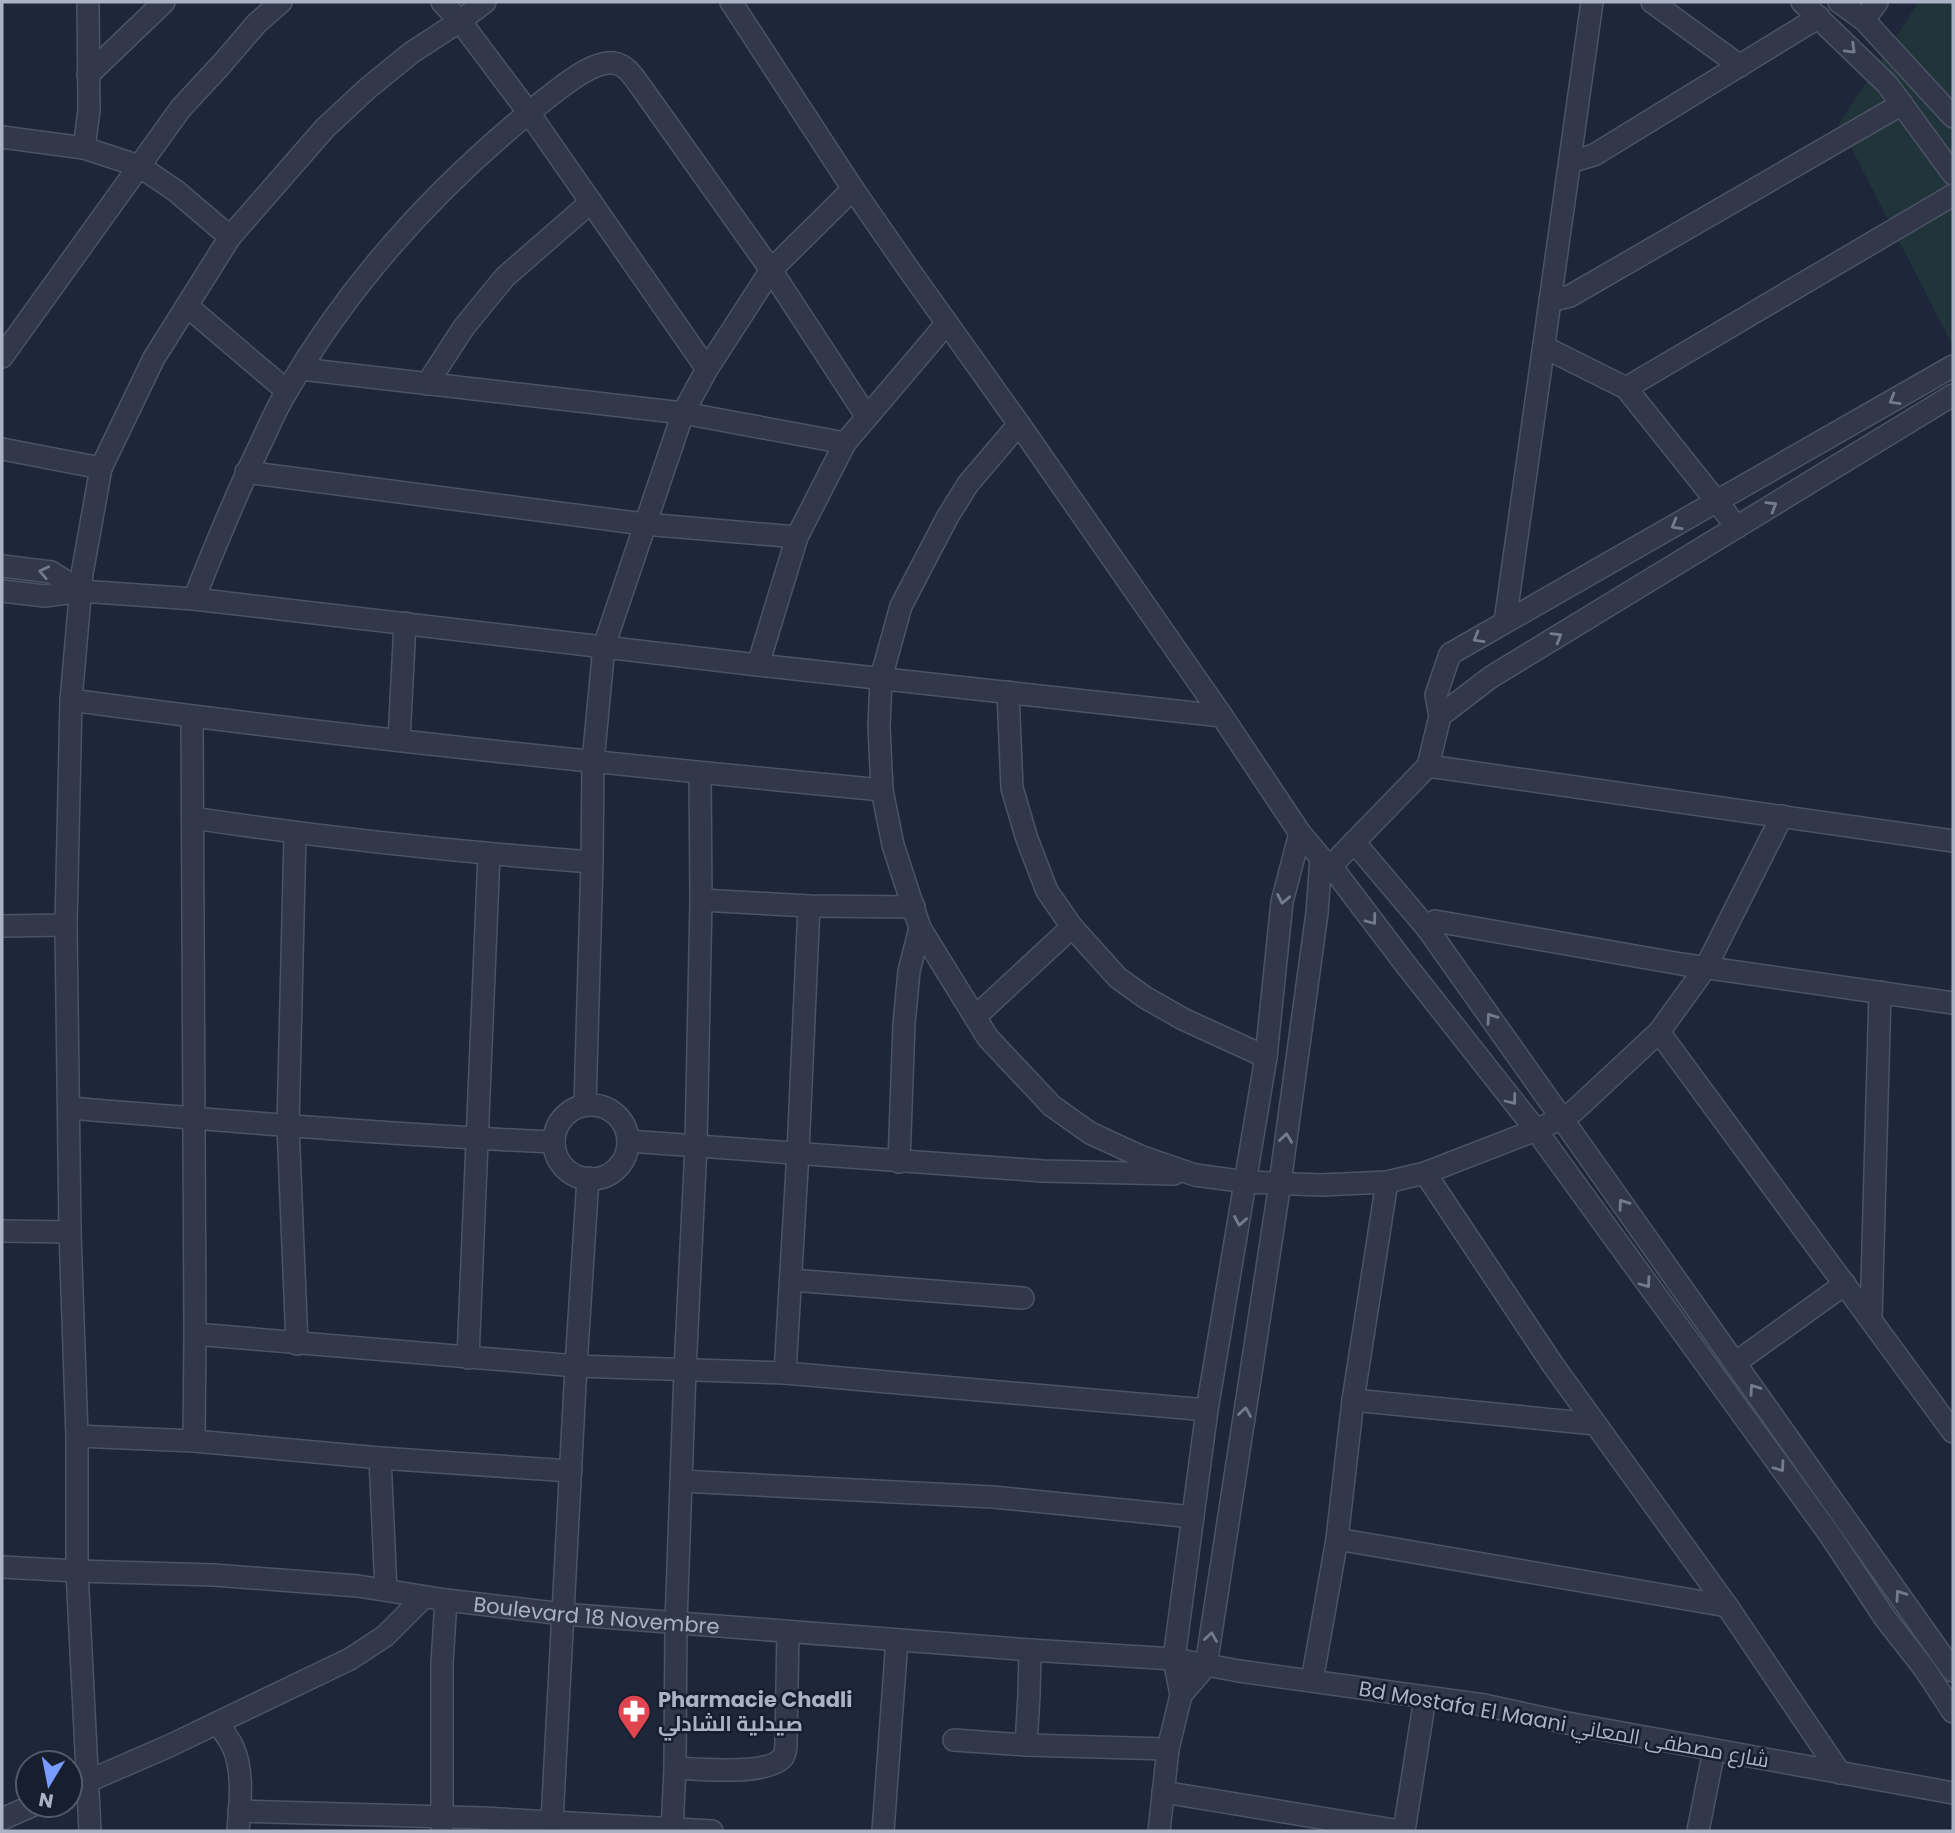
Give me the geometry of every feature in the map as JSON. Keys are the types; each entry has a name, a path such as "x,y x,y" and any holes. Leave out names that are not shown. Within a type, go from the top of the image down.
{"street":[{"path":"84,148 89,110 88,2"},
{"path":"88,75 164,2"},
{"path":"2,357 181,107 257,23 281,2"},
{"path":"442,2 460,21 529,113 706,369"},
{"path":"79,1749 77,1436 70,1232 66,925 71,700 86,549 102,468 154,358 230,237 325,128 368,88 411,53 485,2"},
{"path":"731,2 853,190 1222,716 1300,833 1326,862 1536,1130 1830,1535 1885,1618 1953,1712"},
{"path":"1505,622 1592,2"},
{"path":"1651,2 1740,66"},
{"path":"1802,2 1887,84 1953,174"},
{"path":"1839,2 1864,20 1953,117"},
{"path":"1864,20 1877,2"},
{"path":"1570,162 1594,155 1819,18"},
{"path":"194,599 246,472 286,391 350,297 429,203 558,89 597,65 614,63 623,67 663,116 771,270 867,417"},
{"path":"1550,301 1570,296 1902,104"},
{"path":"2,137 84,148 139,166 176,191 230,237"},
{"path":"585,1105 593,762 604,646 682,413 706,369 771,270 853,190"},
{"path":"1626,388 1953,195"},
{"path":"427,384 464,327 505,277 591,202"},
{"path":"187,306 286,391"},
{"path":"758,665 797,537 845,443 947,323"},
{"path":"1544,347 1626,388 1737,527"},
{"path":"1181,1695 1206,1666 1326,862 1354,842 1428,765 1440,716 1436,695 1450,654 1953,366"},
{"path":"301,369 682,413 845,443"},
{"path":"1440,716 1491,677 1953,395"},
{"path":"1019,424 968,484 901,606 881,678 879,727 882,790 894,845 920,928 988,1038 1052,1106 1090,1133 1140,1156 1195,1175"},
{"path":"2,449 102,468"},
{"path":"246,472 644,524 797,537"},
{"path":"2,566 51,572 81,591"},
{"path":"2,592 45,596 81,591 194,599 1222,716"},
{"path":"399,740 405,623"},
{"path":"1008,692 1012,788 1027,839 1047,891 1072,927 1118,978 1146,998 1183,1019 1266,1057"},
{"path":"71,700 192,717 593,762 882,790"},
{"path":"192,717 194,1441"},
{"path":"1428,765 1953,841"},
{"path":"672,1830 676,1623 695,1146 701,900 700,773"},
{"path":"628,1141 798,1152 900,1162 1043,1171 1195,1175 1247,1182 1321,1185 1387,1182 1424,1173 1536,1130 1574,1111 1659,1032 1706,967 1782,816"},
{"path":"193,818 295,834 592,862"},
{"path":"1159,1831 1168,1749 1181,1695 1174,1659 1208,1410 1266,1057 1282,902 1300,833"},
{"path":"295,834 288,1126 297,1344"},
{"path":"1354,842 1427,928 1929,1637 1950,1659"},
{"path":"468,1358 489,854"},
{"path":"701,900 809,906 914,907"},
{"path":"785,1373 809,906"},
{"path":"1427,928 1436,921 1706,967 1953,1003"},
{"path":"2,926 66,925"},
{"path":"975,1017 1072,927"},
{"path":"900,1162 904,1024 909,971 920,928"},
{"path":"1871,1319 1880,992"},
{"path":"1659,1032 1953,1432"},
{"path":"585,1105 606,1108 615,1114 621,1121 628,1141 622,1161 607,1175 596,1178 576,1175 567,1170 555,1153 554,1142 559,1122 575,1108 585,1105"},
{"path":"69,1108 288,1126 554,1142"},
{"path":"1424,1173 1553,1365 1727,1606 1840,1773"},
{"path":"552,1821 588,1178"},
{"path":"1311,1681 1337,1539 1353,1400 1387,1182"},
{"path":"2,1231 70,1232"},
{"path":"791,1280 1023,1298"},
{"path":"1735,1363 1845,1284"},
{"path":"195,1334 576,1366 785,1373 1208,1410"},
{"path":"1353,1400 1595,1424"},
{"path":"77,1436 194,1441 380,1458 571,1471"},
{"path":"380,1458 386,1590"},
{"path":"681,1481 993,1497 1193,1517"},
{"path":"1337,1539 1727,1606"},
{"name":"Boulevard 18 Novembre","path":"2,1567 214,1575 358,1586 563,1614 1174,1659"},
{"path":"84,1783 217,1723 360,1653 385,1636 424,1597"},
{"path":"442,1825 442,1653 446,1600"},
{"path":"675,1769 740,1770 766,1766 781,1759 786,1750 788,1632"},
{"path":"1910,1651 1929,1637"},
{"path":"883,1831 897,1640"},
{"path":"1026,1745 1030,1650"},
{"name":"Bd Mostafa El Maani شارع مصطفى المعاني","path":"1174,1659 1206,1666 1483,1706 1953,1793"},
{"path":"1163,1793 1402,1831 1425,1698"},
{"path":"217,1723 234,1748 239,1776 239,1821 442,1825 552,1821 712,1831"},
{"path":"954,1740 1168,1749"},
{"path":"1698,1831 1714,1750"},
{"path":"84,1806 90,1831"}],"shaded area":[{"path":"1919,2 1953,2 1953,346 1839,124"}],"place":[{"name":"Pharmacie Chadli صيدلية الشادلي","path":"634,1741"}]}
